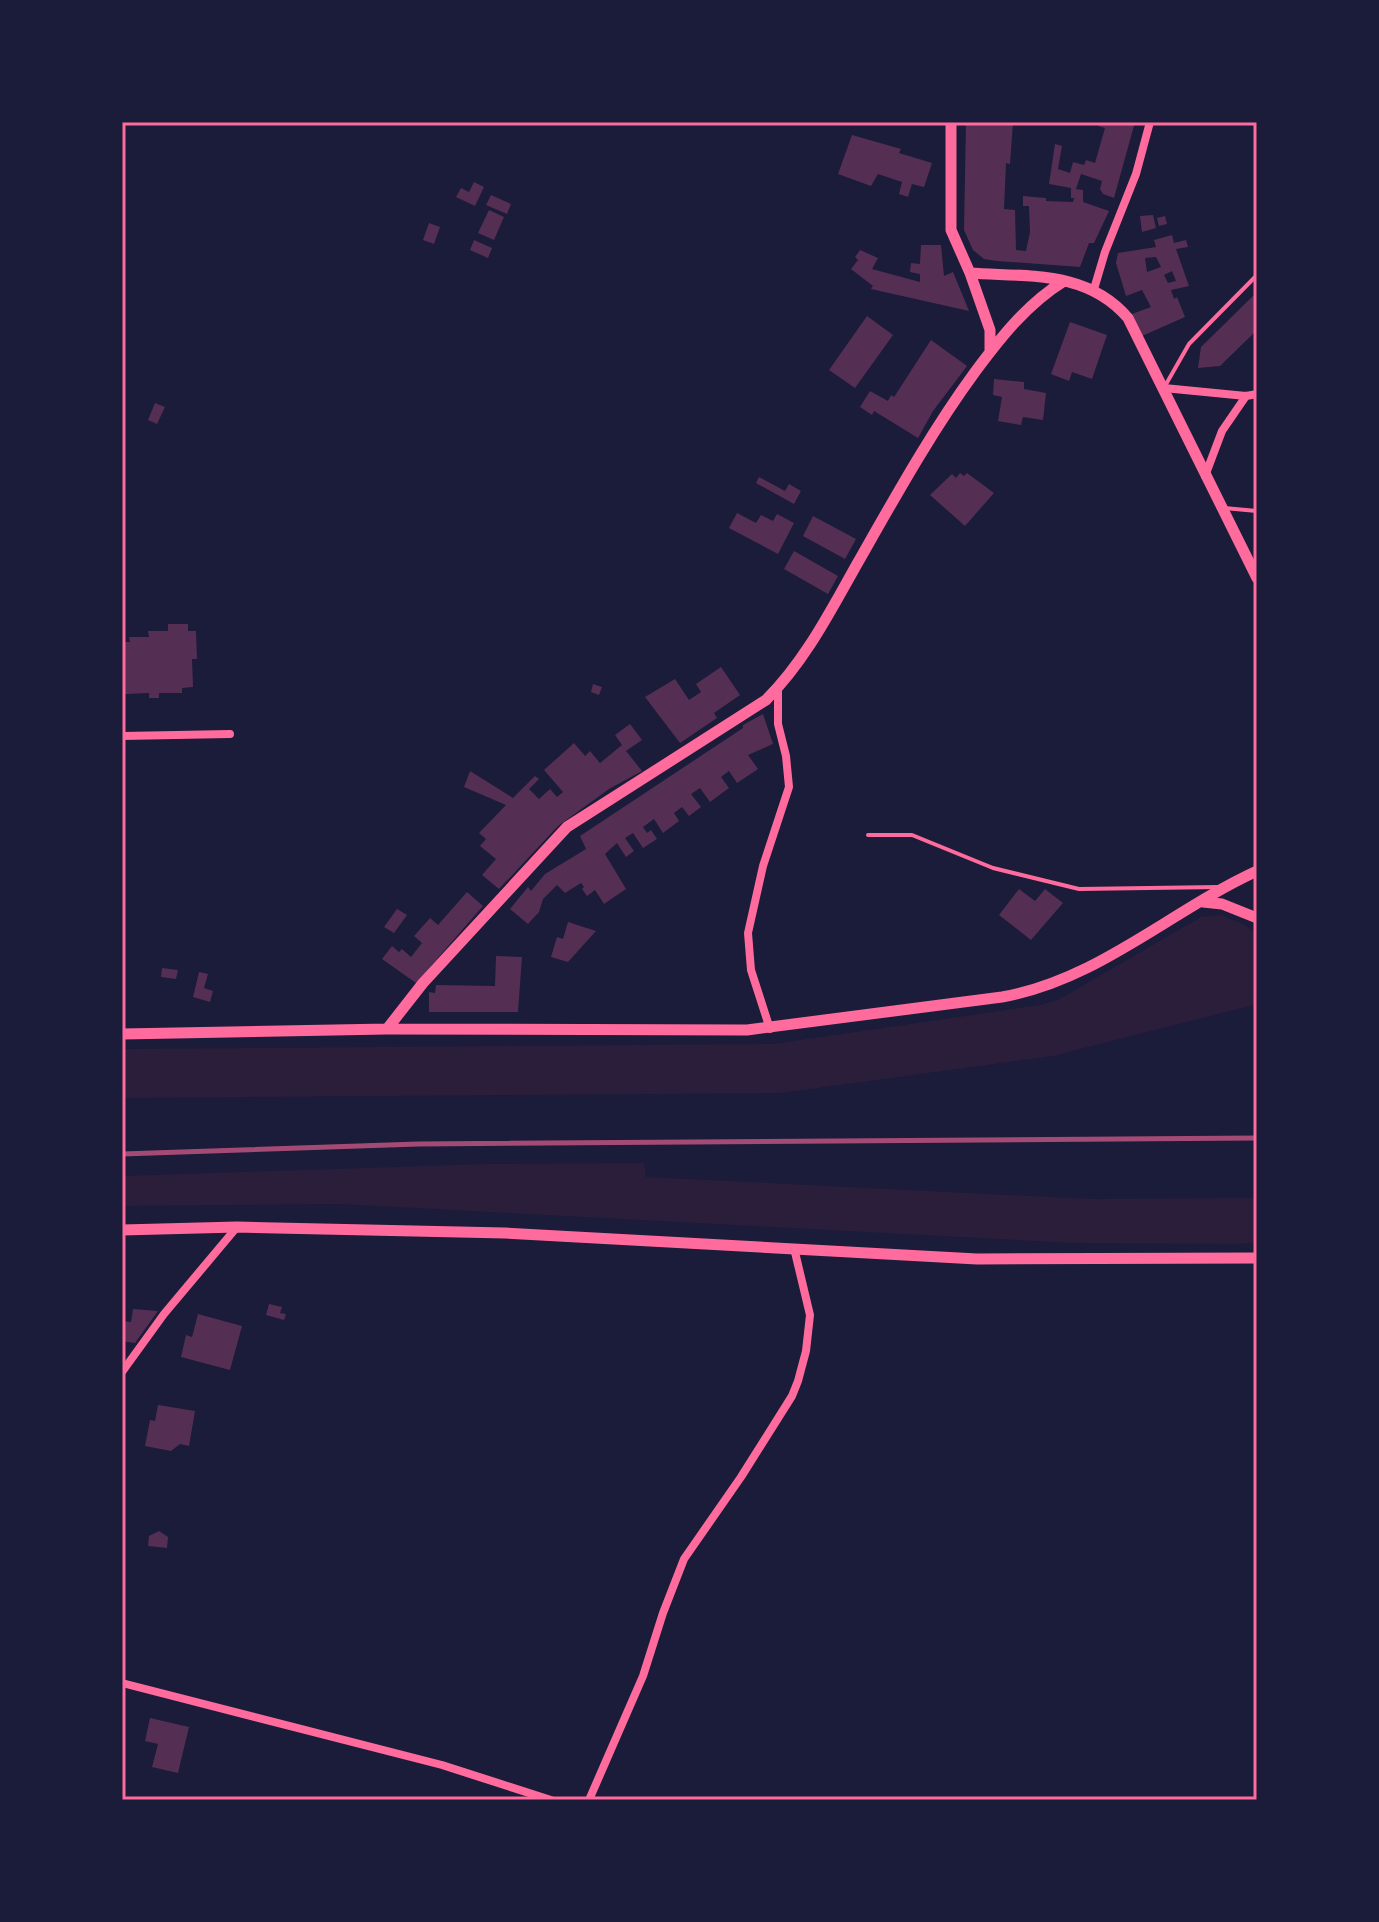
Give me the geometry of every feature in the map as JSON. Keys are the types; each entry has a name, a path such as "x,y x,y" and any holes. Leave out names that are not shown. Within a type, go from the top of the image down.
{"street":[{"path":"951,122 951,230 990,330 990,351"},
{"path":"1094,289 1136,174 1150,122"},
{"path":"970,273 1064,281 1094,289 1114,301 1128,318 1257,578"},
{"path":"387,1029 423,983 567,827 766,700 778,688 814,640 919,456 955,400 990,351 1041,295 1064,281"},
{"path":"1164,388 1246,396 1257,394"},
{"path":"1205,476 1222,431 1246,396"},
{"path":"770,1029 751,970 748,933 763,866 789,787 778,724 778,688"},
{"path":"122,736 230,734"},
{"path":"122,1034 387,1029 770,1029 1029,992 1069,978 1203,902 1257,862"},
{"path":"1238,879 1257,871"},
{"path":"1203,902 1222,904 1257,918"},
{"path":"122,1230 237,1227 505,1233 977,1259 1257,1258"},
{"path":"122,1372 164,1314 237,1227"},
{"path":"589,1800 643,1676 684,1559 741,1477 792,1396 798,1381 806,1351 810,1315 794,1248"},
{"path":"122,1683 442,1765 551,1800"}],"lane":[{"path":"1164,388 1189,344 1257,275"},
{"path":"1222,507 1257,511"},
{"path":"868,835 912,835 993,868 1079,889 1226,887"}],"shaded area":[{"path":"1221,915 1257,934 1257,1004 1053,1056 781,1093 122,1098 122,1049 773,1044 1040,1005 1058,1000 1201,917"},
{"path":"644,1163 646,1177 1090,1199 1257,1198 1257,1242 1072,1243 340,1204 122,1206 122,1176 486,1164"}],"building":[{"path":"966,122 1013,122 1010,164 1006,163 1004,209 1015,210 1016,250 1026,251 1030,232 1029,206 1023,206 1023,196 1073,202 1071,188 1049,184 1055,144 1062,146 1058,169 1070,173 1073,162 1084,165 1086,160 1095,163 1105,128 1098,126 1099,122 1135,122 1114,198 1103,194 1100,189 1102,181 1081,174 1076,189 1083,190 1083,202 1109,211 1094,243 1089,243 1080,267 984,259 973,250 964,230"},
{"path":"852,135 901,149 899,153 932,163 924,187 912,184 908,197 899,194 902,182 878,174 871,186 838,174"},
{"path":"474,182 484,187 475,206 456,197 461,188 469,192"},
{"path":"491,195 511,204 507,214 486,205"},
{"path":"489,210 504,217 494,240 478,233"},
{"path":"1153,215 1156,228 1142,232 1140,216"},
{"path":"1165,216 1167,224 1159,226 1157,218"},
{"path":"429,223 440,227 434,244 423,240"},
{"path":"1172,235 1174,243 1186,240 1188,247 1176,249 1189,286 1171,290 1185,317 1142,336 1132,314 1151,307 1142,290 1126,296 1116,263 1118,253 1156,247 1154,240","holes":["1156,257 1161,267 1147,272 1145,258","1172,271 1176,281 1168,283 1164,275"]},
{"path":"474,240 492,248 488,258 470,250"},
{"path":"921,245 941,245 944,276 953,272 969,311 871,289 873,286 851,269 858,260 855,257 860,250 878,258 872,269 920,282 920,274 910,272 911,263 920,264"},
{"path":"1257,292 1257,330 1220,366 1198,368 1201,347"},
{"path":"867,316 893,335 855,388 829,370"},
{"path":"1070,322 1107,335 1092,379 1072,372 1069,381 1051,374"},
{"path":"931,340 967,366 933,411 918,438 874,411 872,415 860,407 870,391 888,401 891,395 894,397"},
{"path":"994,379 1024,382 1024,389 1046,393 1043,420 1023,417 1021,425 998,421 1002,397 993,395"},
{"path":"155,403 165,407 157,424 148,420"},
{"path":"960,473 964,476 967,473 994,493 965,526 930,495 952,474 956,478"},
{"path":"759,477 785,491 789,484 801,491 794,504 756,483"},
{"path":"737,513 756,523 761,515 773,521 777,514 794,523 778,554 729,528"},
{"path":"813,516 856,539 845,559 803,536"},
{"path":"794,551 838,576 828,594 784,569"},
{"path":"168,624 188,624 188,631 196,631 197,659 192,659 193,687 182,688 182,693 159,693 159,698 149,698 149,693 125,694 122,642 130,642 129,637 149,637 148,631 168,631"},
{"path":"721,667 740,695 714,713 717,718 680,743 645,697 675,679 689,700 701,692 696,684"},
{"path":"593,684 602,687 599,695 591,692"},
{"path":"763,714 773,744 748,755 758,769 737,783 729,771 721,777 729,788 710,802 700,788 691,794 701,807 689,816 682,807 674,813 679,821 663,833 654,819 643,827 647,833 651,830 657,839 643,848 633,833 625,838 634,851 626,857 617,843 605,854 626,889 604,904 595,890 587,896 581,883 565,893 557,885 543,899 539,912 528,924 510,909 528,887 531,891 545,874 586,849 580,836"},
{"path":"630,724 642,740 626,751 642,771 609,789 558,826 499,889 482,875 496,859 480,846 486,839 479,833 506,805 464,787 470,771 513,798 535,776 539,779 529,789 539,799 550,789 557,797 563,792 544,770 574,743 585,756 590,751 600,763 622,745 615,735"},
{"path":"1019,889 1035,901 1045,889 1063,903 1031,940 999,915"},
{"path":"467,892 483,906 416,983 382,959 392,946 399,952 402,949 411,957 422,943 414,936 430,918 438,925"},
{"path":"397,909 407,915 394,933 384,927"},
{"path":"568,922 596,931 568,962 551,957 557,937 563,939"},
{"path":"496,956 522,957 518,1012 429,1012 429,992 435,993 436,985 495,986"},
{"path":"162,968 178,970 176,979 161,977"},
{"path":"199,972 208,974 204,988 213,991 210,1002 193,997"},
{"path":"269,1304 282,1307 280,1313 286,1314 284,1320 266,1315"},
{"path":"133,1309 158,1311 135,1343 122,1341 122,1321 131,1322"},
{"path":"198,1314 242,1326 230,1370 181,1357 186,1335 192,1337"},
{"path":"158,1405 195,1411 189,1446 180,1444 171,1451 145,1446 150,1420 155,1421"},
{"path":"159,1531 168,1537 167,1548 148,1546 149,1536"},
{"path":"150,1718 189,1727 178,1773 152,1767 158,1744 145,1741"}],"railway":[{"path":"122,1154 418,1144 1257,1138"}]}
